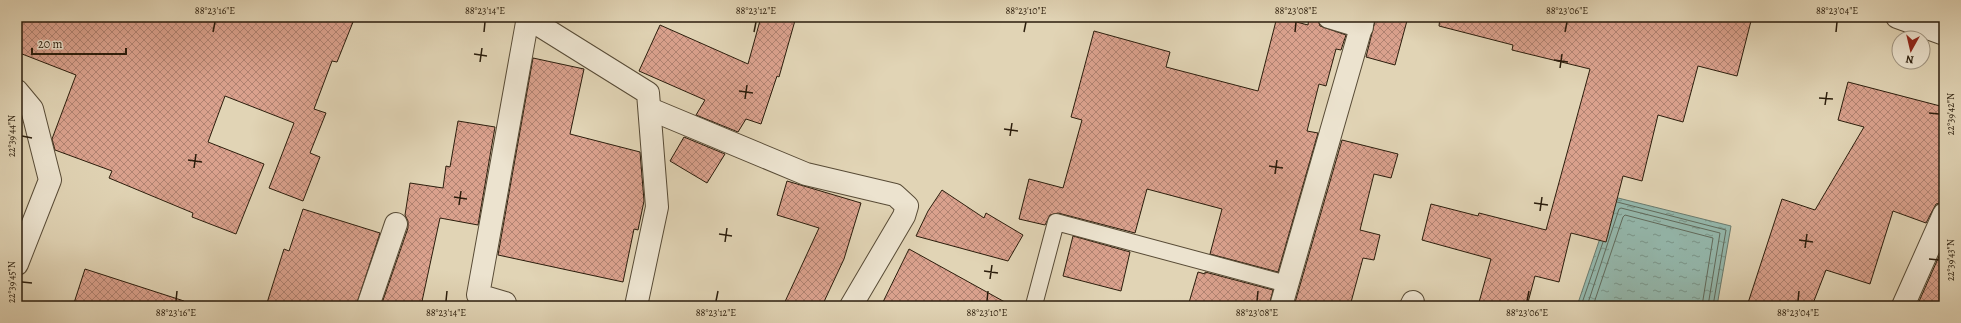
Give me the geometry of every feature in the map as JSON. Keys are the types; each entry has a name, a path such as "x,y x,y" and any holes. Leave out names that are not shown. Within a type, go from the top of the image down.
{"street":[{"path":"504,306 505,303 478,295 527,17 648,92 657,207 636,306"},
{"path":"1281,306 1363,22 1329,17"},
{"path":"1897,17 1944,34"},
{"path":"17,91 32,109 50,180 17,264"},
{"path":"650,109 806,174 895,195 907,206 904,216 851,306"},
{"path":"1903,306 1944,214"},
{"path":"368,306 396,224"}],"lane":[{"path":"1034,305 1056,222 1287,284"}],"water":[{"path":"1614,197 1731,226 1717,306 1577,306"}],"building":[{"path":"17,17 355,17 337,62 332,61 314,109 326,113 310,153 320,157 303,201 269,188 294,123 225,96 208,142 264,164 236,234 192,217 193,213 109,178 112,171 55,150 52,139 76,75 17,52"},
{"path":"761,17 796,17 779,77 777,76 761,124 746,119 738,132 696,115 705,100 639,71 660,25 748,64"},
{"path":"1277,17 1308,25 1309,17 1317,17 1320,26 1346,35 1341,50 1336,49 1326,86 1319,84 1307,131 1318,133 1278,272 1210,254 1222,209 1147,189 1135,233 1058,213 1050,215 1045,225 1019,219 1029,179 1063,188 1082,120 1071,117 1094,31 1170,52 1166,67 1258,91"},
{"path":"1376,17 1408,17 1395,65 1366,57"},
{"path":"1440,17 1752,17 1737,76 1698,66 1683,122 1658,115 1642,181 1623,176 1606,242 1571,233 1559,282 1535,276 1527,306 1478,306 1491,259 1422,240 1431,204 1478,216 1479,213 1546,230 1590,69 1512,50 1513,45 1439,26"},
{"path":"533,58 584,69 570,134 640,152 644,201 638,230 634,229 623,282 498,255"},
{"path":"1848,82 1944,107 1944,202 1936,204 1926,223 1893,211 1870,284 1826,270 1812,306 1747,306 1782,199 1815,210 1864,127 1838,120"},
{"path":"458,121 495,127 478,225 440,218 421,306 381,306 408,228 408,221 405,215 410,183 443,188 446,166 450,167"},
{"path":"684,137 725,154 707,183 670,161"},
{"path":"1342,140 1398,154 1391,178 1374,174 1360,230 1380,235 1374,260 1363,258 1350,306 1294,306"},
{"path":"787,181 861,203 844,259 822,306 783,306 819,228 777,215"},
{"path":"942,190 984,218 986,213 1023,235 1008,261 916,236 928,211"},
{"path":"303,209 380,233 356,306 266,306 284,249 289,251"},
{"path":"1073,236 1130,252 1121,291 1063,276"},
{"path":"1944,245 1944,306 1917,306"},
{"path":"909,249 1012,306 881,306"},
{"path":"85,269 184,301 183,306 73,306"},
{"path":"1198,272 1205,274 1205,272 1273,290 1269,306 1188,306"}]}
